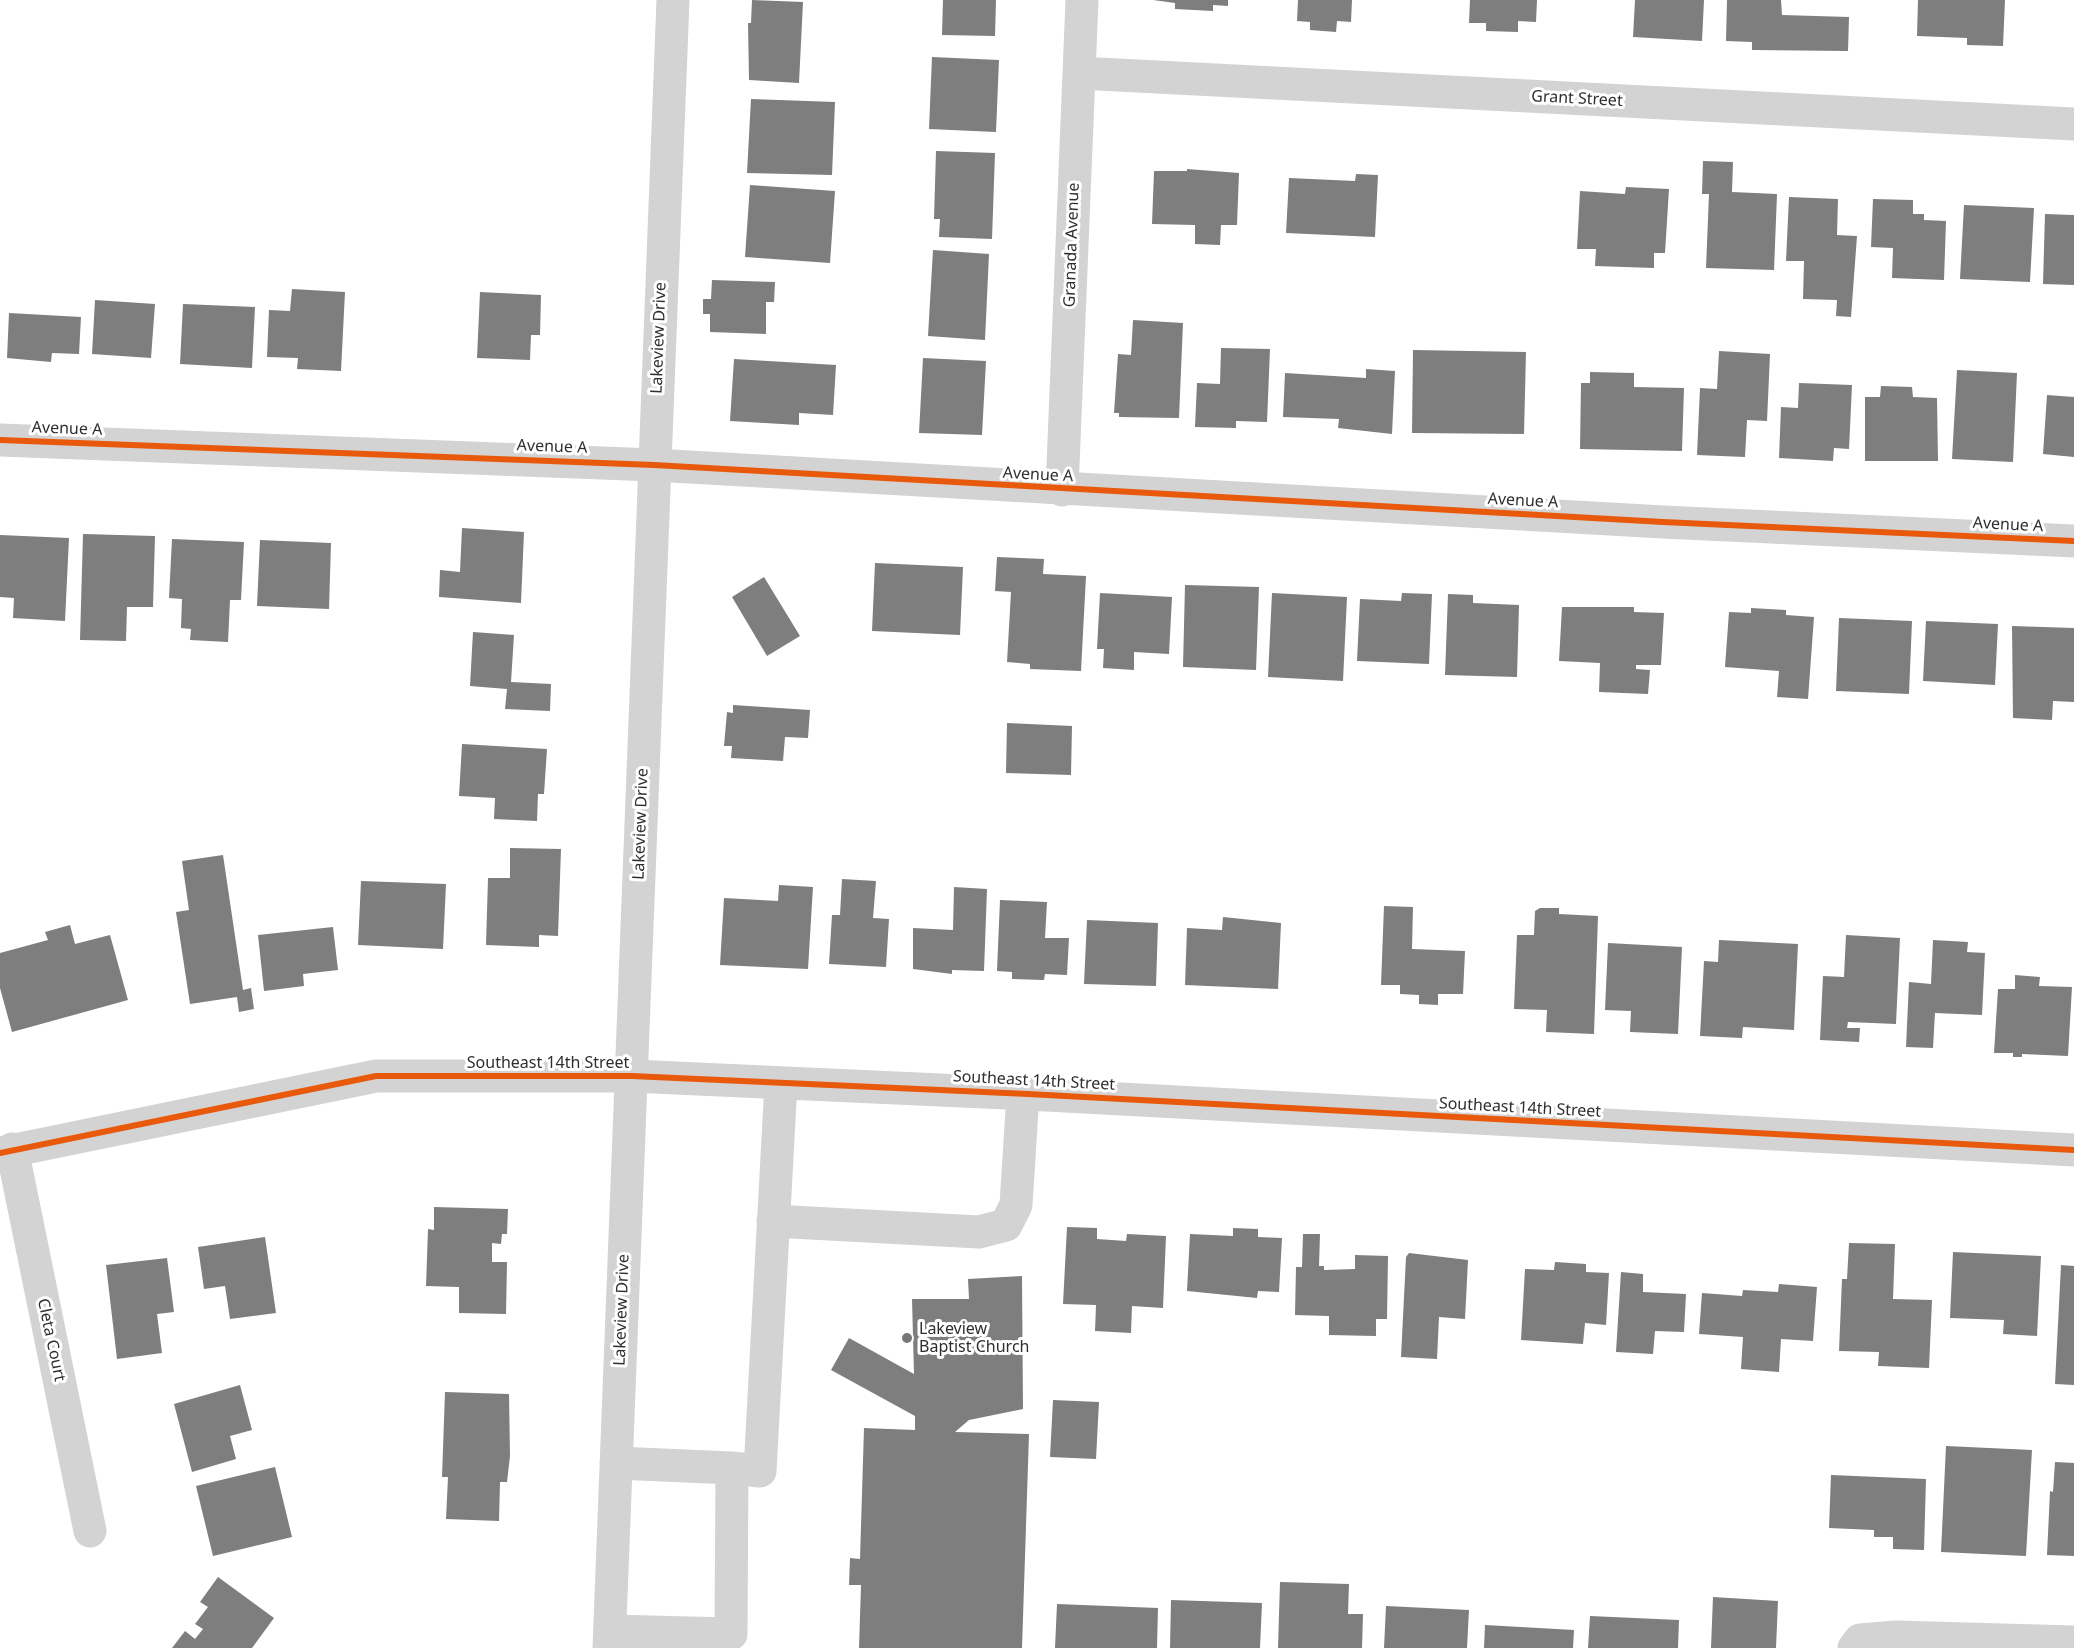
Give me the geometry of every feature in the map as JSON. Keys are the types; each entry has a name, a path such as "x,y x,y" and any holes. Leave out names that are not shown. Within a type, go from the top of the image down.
{"street":[{"name":"Lakeview Drive","path":"610,1639 673,0"},
{"name":"Granada Avenue","path":"1062,490 1082,0"},
{"name":"Grant Street","path":"1079,73 2074,124"},
{"name":"Avenue A","path":"0,440 654,465 1062,490 2074,541"},
{"name":"Southeast 14th Street","path":"6,1151 376,1076 632,1076 1023,1094 2074,1150"},
{"path":"616,1463 760,1470 782,1083"},
{"path":"774,1221 979,1232 1006,1225 1016,1205 1023,1094"},
{"name":"Cleta Court","path":"6,1151 90,1531"},
{"path":"610,1639 731,1634 732,1468"},
{"path":"1854,1648 1860,1640 1896,1637 2074,1642"}],"building":[{"path":"752,0 803,2 799,83 749,80 748,23 751,23"},
{"path":"943,0 996,0 995,36 942,35"},
{"path":"1153,0 1228,0 1228,6 1213,5 1213,11 1175,9 1175,3"},
{"path":"1298,0 1352,0 1351,22 1337,21 1336,32 1310,30 1310,22 1297,21"},
{"path":"1470,0 1537,0 1536,22 1518,21 1518,32 1486,31 1486,23 1469,23"},
{"path":"1635,0 1704,0 1702,41 1633,37"},
{"path":"1727,0 1781,0 1782,15 1849,17 1848,51 1752,50 1752,42 1726,41"},
{"path":"1918,0 2005,0 2003,46 1967,45 1967,38 1917,36"},
{"path":"932,57 999,60 996,132 929,129"},
{"path":"751,99 835,102 832,175 747,173"},
{"path":"936,151 995,153 992,239 939,237 940,219 934,219"},
{"path":"1703,161 1733,162 1732,192 1777,194 1774,270 1706,268 1709,194 1702,194"},
{"path":"1187,169 1239,173 1237,225 1221,225 1220,245 1195,244 1195,225 1152,224 1154,171 1187,171"},
{"path":"1356,174 1378,175 1375,237 1286,233 1289,178 1355,181"},
{"path":"750,185 835,191 830,263 745,257"},
{"path":"1626,187 1669,189 1665,253 1654,253 1654,268 1595,266 1596,249 1577,249 1580,191 1625,194"},
{"path":"1789,197 1838,199 1837,235 1857,236 1851,317 1836,316 1837,300 1803,299 1804,261 1786,261"},
{"path":"1873,199 1913,200 1913,214 1924,214 1924,220 1946,221 1944,280 1892,278 1893,248 1871,247"},
{"path":"1964,205 2034,208 2030,282 1960,279"},
{"path":"2045,214 2074,215 2074,285 2043,284"},
{"path":"933,250 989,254 985,340 928,336"},
{"path":"712,280 775,282 774,302 766,302 766,334 710,332 710,314 703,314 703,299 711,299"},
{"path":"292,289 345,292 341,371 297,369 298,358 267,357 269,310 290,311"},
{"path":"480,292 541,295 540,335 531,335 530,360 477,358"},
{"path":"95,300 155,304 151,358 92,354"},
{"path":"183,304 255,307 252,368 180,364"},
{"path":"9,313 81,317 79,354 52,353 51,362 7,358"},
{"path":"1133,320 1183,323 1179,418 1119,417 1119,413 1114,413 1118,354 1131,355"},
{"path":"1221,348 1270,349 1267,422 1236,421 1236,428 1195,427 1197,383 1220,384"},
{"path":"1413,350 1526,352 1524,434 1412,433"},
{"path":"1719,351 1770,354 1767,421 1747,420 1745,457 1697,455 1700,388 1717,389"},
{"path":"923,358 986,361 982,435 919,433"},
{"path":"734,359 836,365 833,415 799,413 799,425 730,421"},
{"path":"1366,369 1395,371 1392,434 1338,428 1339,419 1283,417 1285,373 1366,378"},
{"path":"1957,370 2017,373 2013,462 1952,459"},
{"path":"1590,372 1634,373 1634,387 1684,388 1682,451 1580,449 1581,383 1590,383"},
{"path":"1799,383 1852,385 1849,449 1834,448 1833,461 1779,458 1781,407 1798,408"},
{"path":"1881,386 1912,387 1913,397 1937,398 1938,461 1865,461 1865,397 1880,397"},
{"path":"2047,395 2074,397 2074,457 2043,454"},
{"path":"462,528 524,532 521,603 439,597 440,570 460,572"},
{"path":"83,534 155,536 153,607 127,607 126,641 80,640"},
{"path":"0,535 69,538 65,621 13,618 14,598 0,597"},
{"path":"172,539 244,542 241,600 230,600 228,642 190,640 191,629 181,628 182,599 169,598"},
{"path":"260,540 331,543 329,609 257,606"},
{"path":"997,557 1044,559 1043,574 1086,576 1081,671 1030,669 1030,664 1007,662 1011,592 995,591"},
{"path":"875,563 963,567 960,635 872,631"},
{"path":"764,577 800,636 767,656 732,597"},
{"path":"1185,585 1259,587 1256,670 1183,667"},
{"path":"1100,593 1172,597 1169,654 1134,652 1134,670 1103,668 1104,649 1097,649"},
{"path":"1272,593 1347,597 1343,681 1268,677"},
{"path":"1402,593 1432,594 1429,664 1357,661 1360,599 1401,601"},
{"path":"1448,594 1473,595 1473,603 1519,605 1517,677 1445,675"},
{"path":"1562,607 1634,607 1634,612 1664,613 1661,665 1636,665 1636,669 1650,670 1648,694 1599,692 1600,663 1559,661"},
{"path":"1751,608 1786,610 1786,615 1814,617 1808,699 1777,697 1779,671 1725,667 1729,612 1751,613"},
{"path":"1839,618 1912,621 1909,694 1836,691"},
{"path":"1926,621 1998,624 1995,685 1923,681"},
{"path":"2012,626 2074,628 2074,702 2053,701 2052,720 2013,718"},
{"path":"473,632 514,635 511,682 551,684 550,711 505,709 507,689 470,686"},
{"path":"733,705 810,710 808,738 785,737 783,761 731,758 732,746 724,746 727,712 733,713"},
{"path":"1007,723 1072,726 1071,775 1006,773"},
{"path":"462,744 547,749 544,794 538,794 537,821 494,819 495,798 459,796"},
{"path":"510,848 561,849 558,936 539,935 539,947 486,945 488,878 510,878"},
{"path":"223,855 243,990 251,988 254,1009 239,1012 237,997 190,1004 176,912 189,910 182,861"},
{"path":"842,879 876,881 873,918 889,919 886,967 829,964 832,915 840,915"},
{"path":"361,881 446,884 443,949 358,945"},
{"path":"779,885 813,887 808,969 720,965 724,898 778,901"},
{"path":"954,887 987,889 984,971 952,970 952,974 913,969 913,928 953,930"},
{"path":"1000,900 1047,902 1045,938 1069,938 1067,975 1045,974 1044,980 1012,979 1012,972 997,971"},
{"path":"1384,906 1413,907 1412,949 1465,951 1463,994 1438,994 1438,1005 1419,1004 1419,995 1400,994 1400,985 1381,985"},
{"path":"1540,908 1559,908 1559,914 1598,916 1594,1034 1546,1032 1547,1010 1514,1009 1517,935 1534,935 1535,911"},
{"path":"1223,917 1281,923 1278,989 1185,985 1187,928 1222,930"},
{"path":"1087,920 1158,923 1156,986 1084,984"},
{"path":"70,925 75,944 110,935 128,1000 12,1032 0,988 0,953 48,940 45,932"},
{"path":"333,927 338,970 303,974 304,986 264,991 258,935"},
{"path":"1846,935 1900,938 1896,1024 1848,1022 1847,1028 1860,1028 1859,1042 1820,1040 1823,976 1844,977"},
{"path":"1719,940 1798,944 1794,1030 1743,1027 1742,1038 1700,1036 1704,961 1718,962"},
{"path":"1933,940 1968,942 1967,952 1985,953 1982,1015 1935,1013 1933,1048 1906,1047 1909,982 1931,984"},
{"path":"1608,943 1682,947 1678,1034 1630,1032 1631,1011 1605,1010"},
{"path":"2015,975 2040,977 2039,986 2072,987 2068,1056 2022,1054 2022,1057 2013,1057 2013,1053 1994,1053 1998,989 2015,989"},
{"path":"434,1207 508,1209 507,1234 502,1234 501,1244 492,1243 492,1262 507,1262 506,1314 459,1313 459,1287 426,1286 428,1229 434,1230"},
{"path":"1067,1227 1097,1228 1097,1239 1126,1241 1127,1234 1166,1236 1163,1308 1132,1306 1131,1333 1095,1331 1096,1305 1063,1304"},
{"path":"1233,1228 1258,1229 1258,1237 1282,1238 1279,1292 1258,1291 1257,1298 1187,1291 1190,1234 1233,1236"},
{"path":"1303,1234 1320,1234 1319,1266 1324,1266 1324,1270 1355,1269 1355,1255 1388,1256 1387,1319 1376,1319 1376,1336 1329,1335 1329,1316 1295,1315 1296,1267 1302,1267"},
{"path":"265,1237 276,1313 230,1319 225,1286 204,1289 198,1247"},
{"path":"1849,1243 1895,1244 1893,1299 1932,1300 1929,1368 1878,1366 1879,1352 1839,1351 1842,1279 1847,1279"},
{"path":"1953,1252 2041,1256 2037,1336 2003,1334 2004,1320 1950,1318"},
{"path":"1409,1253 1468,1260 1465,1319 1439,1317 1437,1359 1401,1357 1406,1257"},
{"path":"167,1258 174,1312 157,1314 162,1353 117,1359 106,1265"},
{"path":"1555,1262 1586,1264 1586,1272 1609,1273 1606,1325 1585,1323 1583,1344 1521,1340 1525,1269 1554,1270"},
{"path":"2061,1265 2074,1266 2074,1385 2055,1384"},
{"path":"1621,1272 1643,1274 1643,1292 1686,1294 1684,1332 1655,1331 1653,1354 1616,1352"},
{"path":"1022,1276 1023,1409 969,1420 955,1432 1029,1434 1022,1648 859,1648 861,1585 849,1585 850,1558 860,1559 864,1428 915,1430 915,1416 831,1370 849,1338 914,1374 912,1299 969,1299 968,1279"},
{"path":"1779,1284 1817,1287 1813,1341 1781,1339 1779,1372 1741,1369 1743,1337 1699,1334 1702,1293 1742,1296 1743,1290 1778,1292"},
{"path":"240,1385 252,1430 230,1436 236,1459 192,1472 174,1404"},
{"path":"445,1392 509,1394 510,1456 507,1482 500,1482 499,1521 446,1519 448,1477 442,1477"},
{"path":"1053,1400 1099,1402 1096,1459 1050,1457"},
{"path":"1946,1446 2032,1450 2026,1556 1941,1552"},
{"path":"2055,1462 2074,1463 2074,1556 2047,1555 2050,1491 2053,1492"},
{"path":"275,1467 292,1537 213,1556 196,1486"},
{"path":"1831,1475 1926,1479 1924,1550 1893,1549 1893,1537 1874,1537 1874,1530 1829,1528"},
{"path":"218,1577 274,1618 252,1648 172,1648 185,1631 195,1639 203,1629 195,1624 208,1607 200,1602"},
{"path":"1280,1582 1349,1584 1348,1614 1363,1614 1362,1648 1278,1648"},
{"path":"1713,1597 1778,1601 1776,1648 1711,1648"},
{"path":"1171,1600 1262,1603 1260,1648 1170,1648"},
{"path":"1057,1604 1158,1608 1157,1648 1055,1648"},
{"path":"1386,1606 1469,1610 1467,1648 1384,1648"},
{"path":"1590,1616 1679,1620 1678,1648 1588,1648"},
{"path":"1485,1625 1574,1630 1573,1648 1484,1648"}],"cycle path":[{"path":"0,440 654,465 1663,522 2074,541"},
{"path":"0,1153 376,1076 632,1076 1028,1094 2074,1150"}],"place":[{"name":"Lakeview Baptist Church","path":"907,1338"}]}
